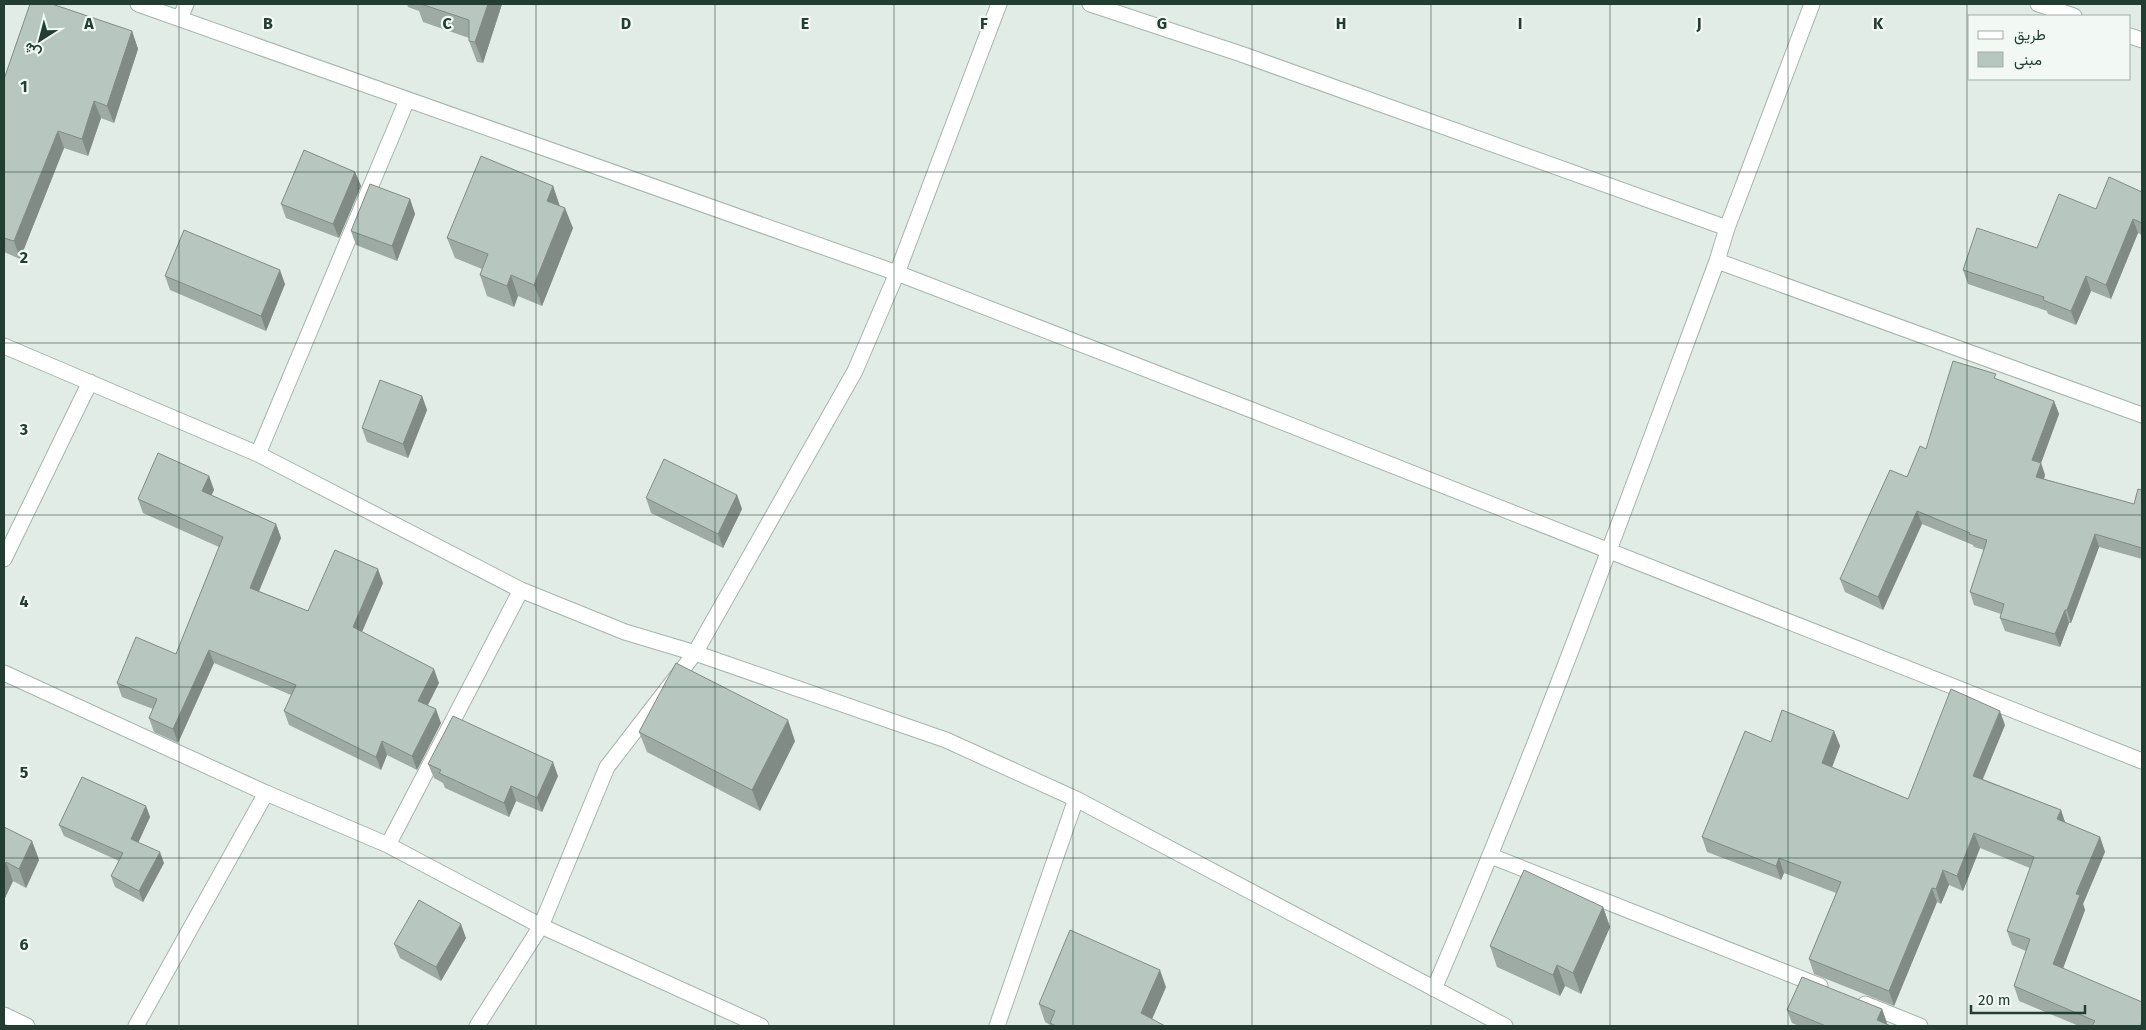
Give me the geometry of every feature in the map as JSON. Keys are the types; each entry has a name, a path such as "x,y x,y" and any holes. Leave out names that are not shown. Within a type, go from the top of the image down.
{"street":[{"path":"138,4 897,273 1262,414 2142,761"},
{"path":"180,19 186,4"},
{"path":"477,1026 541,926 607,766 695,653 855,371 897,273 999,4"},
{"path":"1090,4 1241,54 1727,228"},
{"path":"1434,989 1491,856 1609,551 1717,261 1727,228 1812,4"},
{"path":"2038,4 2071,15"},
{"path":"258,454 407,100"},
{"path":"1717,261 2142,415"},
{"path":"4,346 258,454 521,590 625,632 695,653 946,740 1076,799 1505,1026"},
{"path":"4,560 90,382"},
{"path":"388,845 521,590"},
{"path":"4,673 266,793 388,845 541,926 761,1026"},
{"path":"136,1026 266,793"},
{"path":"997,1026 1076,799"},
{"path":"1491,856 1829,990"},
{"path":"1847,997 1920,1026"},
{"path":"4,1015 27,1026"}],"building":[{"path":"30,4 52,4 132,31 107,106 94,101 82,139 58,131 14,241 4,238 4,79"},
{"path":"421,4 488,4 475,42 469,41 469,20"},
{"path":"304,150 355,172 333,224 281,204"},
{"path":"481,156 553,186 547,201 565,208 534,285 511,275 507,286 480,275 488,254 447,238"},
{"path":"2109,177 2142,192 2142,223 2133,219 2106,285 2086,276 2071,311 2043,300 2044,297 1963,270 1977,228 2037,248 2059,194 2096,209"},
{"path":"370,184 410,199 392,246 351,231"},
{"path":"184,230 280,270 261,316 165,276"},
{"path":"1953,361 1996,374 1994,378 2054,401 2032,460 2041,463 2036,477 2134,504 2138,489 2142,490 2142,548 2095,534 2067,610 2065,610 2055,634 2000,618 2004,604 1970,592 1987,540 1917,511 1878,597 1840,579 1890,470 1907,477 1920,446 1926,449"},
{"path":"380,380 422,396 403,444 362,428"},
{"path":"158,453 209,476 202,491 276,524 250,588 308,611 335,550 378,569 353,627 434,669 418,701 436,709 412,756 382,741 376,757 284,711 296,685 209,650 173,729 149,718 157,699 117,683 136,637 176,654 223,537 138,499"},
{"path":"664,459 737,495 718,534 646,498"},
{"path":"676,663 788,720 752,790 639,732"},
{"path":"1951,689 2000,711 1973,776 2061,810 2057,819 2100,837 2076,894 2080,895 2053,964 2142,1002 2142,1022 2140,1026 2092,1026 2095,1021 2014,986 2030,939 2007,931 2034,857 1974,833 1957,876 1943,870 1936,889 1932,888 1889,991 1809,959 1841,882 1779,858 1776,866 1702,837 1745,731 1771,742 1782,710 1834,731 1822,763 1908,799"},
{"path":"453,716 553,762 537,798 511,786 504,803 439,773 441,770 428,764"},
{"path":"82,777 146,806 131,839 160,852 139,891 111,876 123,853 59,825"},
{"path":"4,827 32,841 19,869 6,862 4,866"},
{"path":"1524,870 1603,907 1573,973 1557,965 1553,975 1490,946"},
{"path":"419,900 461,924 436,967 394,944"},
{"path":"1070,930 1160,970 1141,1013 1165,1026 1056,1026 1050,1023 1055,1011 1039,1004"},
{"path":"1802,977 1882,1009 1877,1020 1891,1026 1826,1026 1787,1010"}]}
